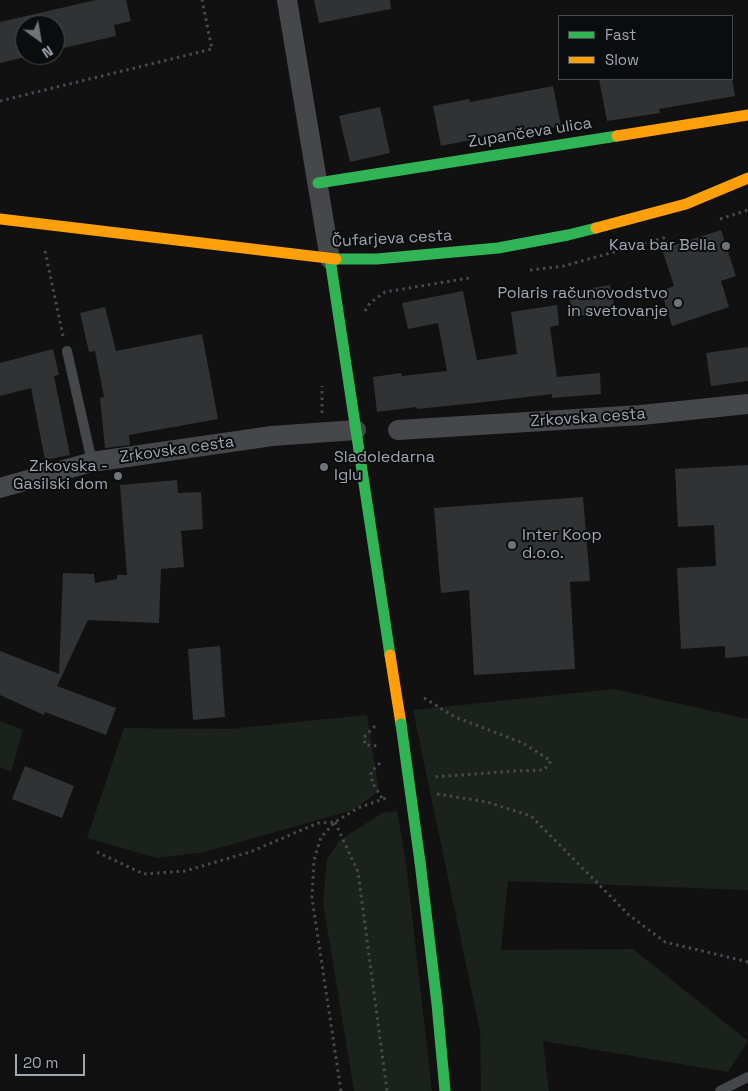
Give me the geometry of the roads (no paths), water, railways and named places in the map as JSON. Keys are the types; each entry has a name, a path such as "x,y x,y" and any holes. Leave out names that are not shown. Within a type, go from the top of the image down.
{"street":[{"path":"287,0 330,259 401,724 420,862 445,1091"},
{"name":"Zupančeva ulica","path":"318,183 748,115"},
{"name":"Čufarjeva cesta","path":"0,219 330,259 377,259 498,248 568,235 686,204 748,178"},
{"name":"Zrkovska cesta","path":"398,430 641,415 748,404"},
{"name":"Zrkovska cesta","path":"0,488 92,462 272,436 356,430"}],"lane":[{"path":"67,351 92,462"},
{"path":"720,1091 748,1077"}],"place":[{"name":"Kava bar Bella","path":"726,246"},
{"name":"Polaris računovodstvo in svetovanje","path":"678,303"},
{"name":"Sladoledarna Iglu","path":"324,467"},
{"name":"Zrkovska - Gasilski dom","path":"118,476"},
{"name":"Inter Koop d.o.o.","path":"512,545"}]}
